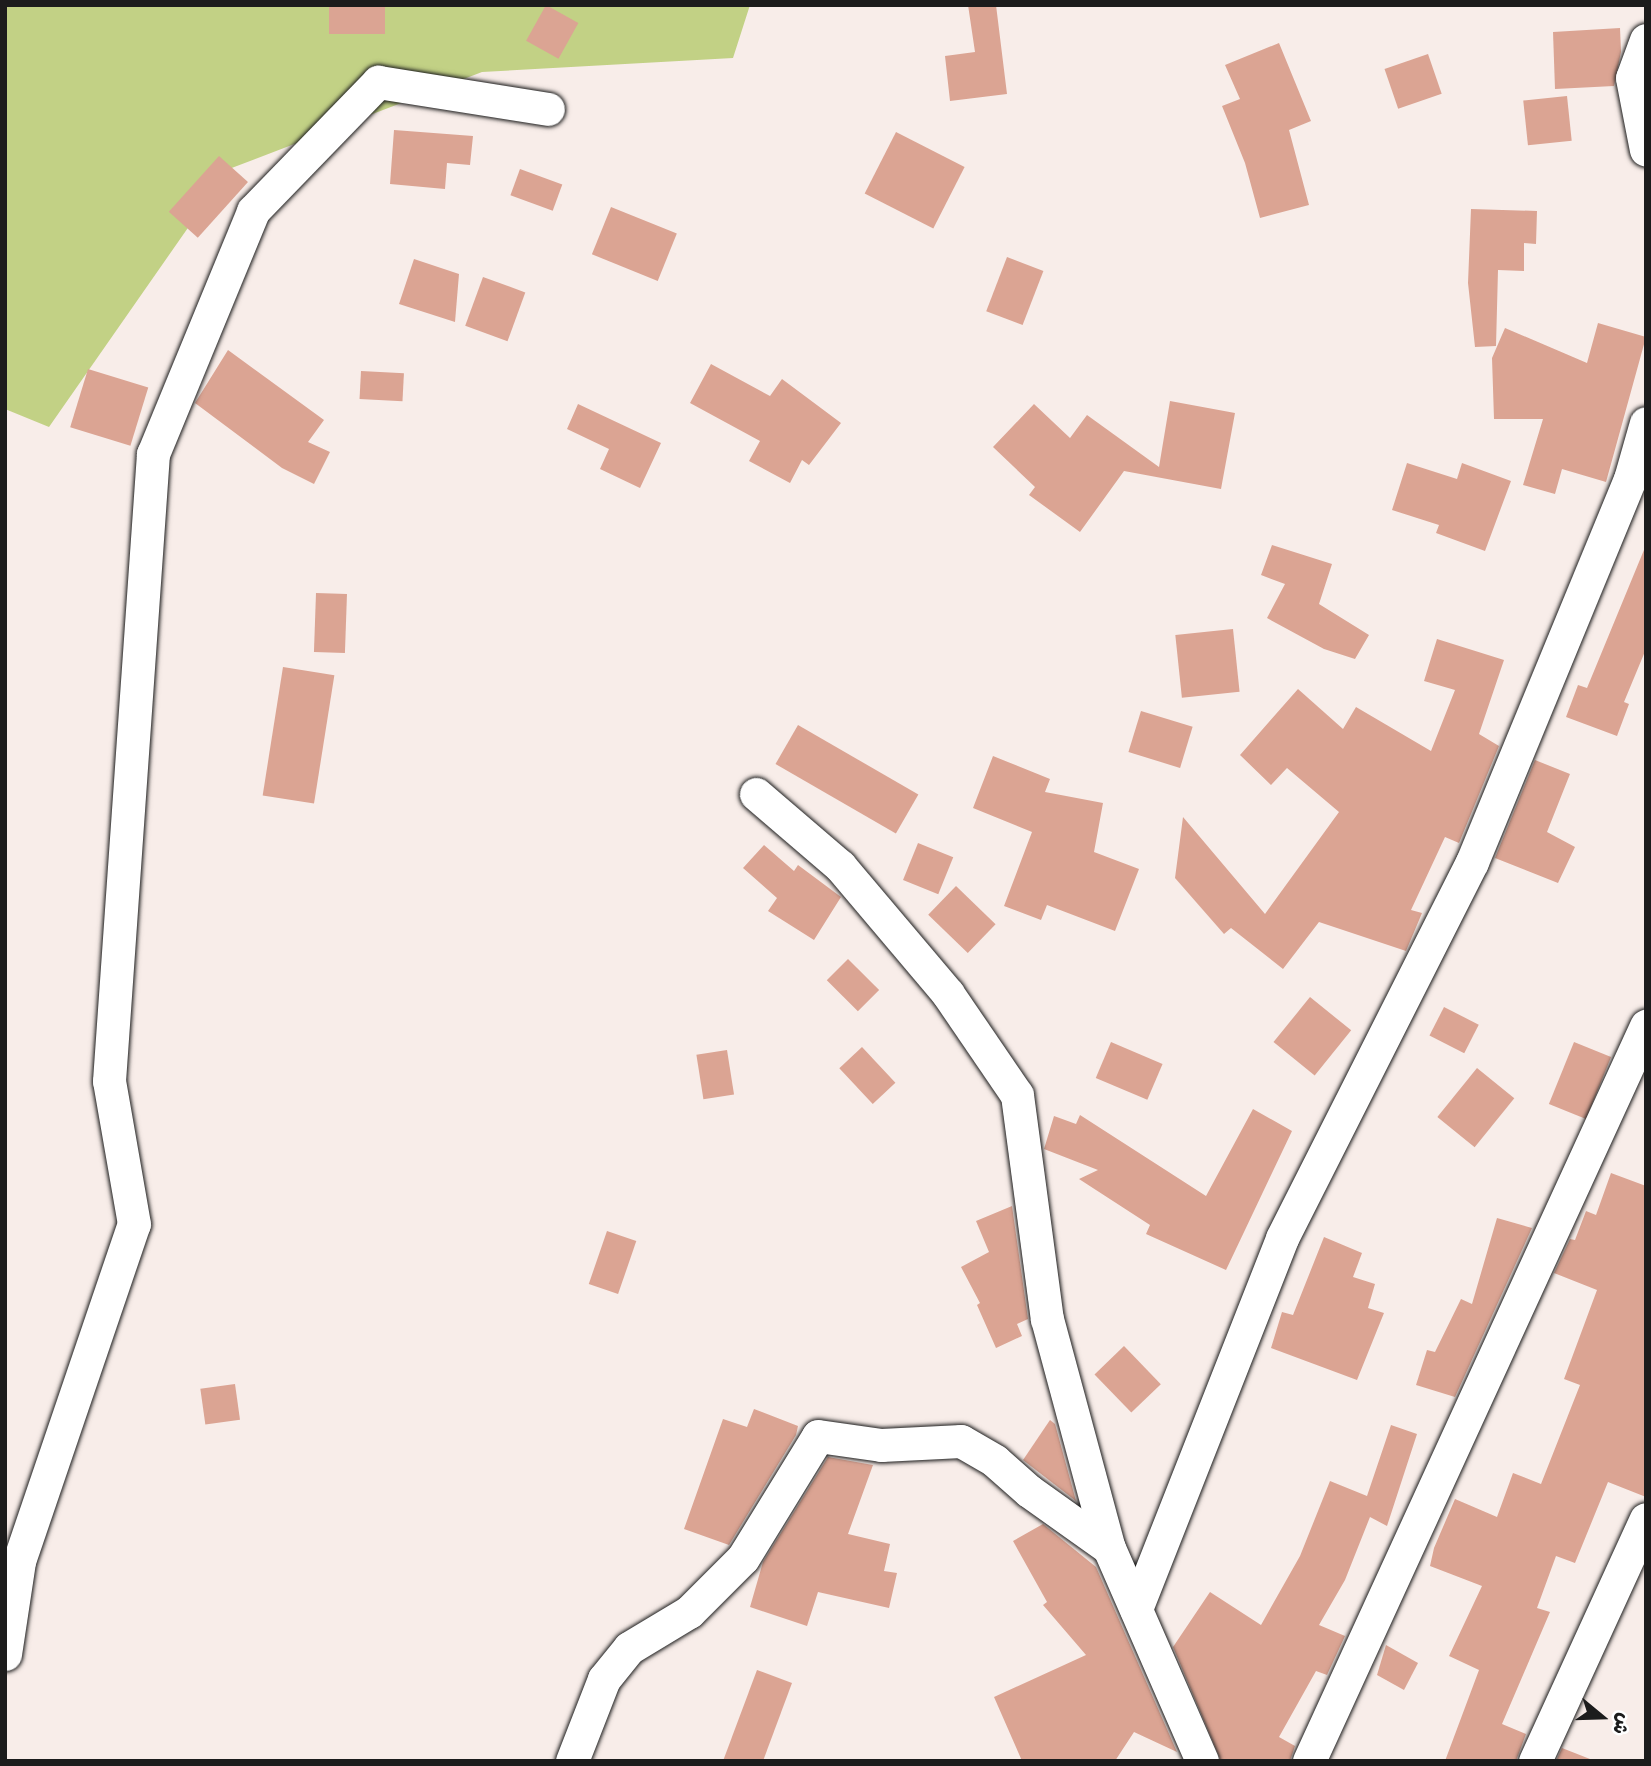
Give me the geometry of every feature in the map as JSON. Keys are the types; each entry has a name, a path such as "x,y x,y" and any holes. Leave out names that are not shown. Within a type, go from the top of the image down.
{"street":[{"path":"1646,40 1632,78 1646,149"},
{"path":"5,1654 19,1561 134,1224 109,1081 153,454 253,211 378,82 548,109"},
{"path":"1136,1609 1282,1238 1472,862 1630,479 1646,423"},
{"path":"756,794 840,866 948,994 1017,1095 1047,1319 1109,1548 1202,1761"},
{"path":"1309,1761 1646,1026"},
{"path":"572,1761 604,1679 629,1648 689,1612 743,1558 818,1436 849,1437 881,1445 961,1441 995,1461 1029,1491 1109,1548"},
{"path":"1535,1761 1646,1519"}],"green space":[{"path":"5,5 750,5 733,58 482,72 229,169 49,427 5,409"}],"building":[{"path":"329,5 385,5 385,34 329,34"},
{"path":"546,5 578,23 558,59 526,41"},
{"path":"968,5 996,5 1007,94 950,101 945,56 975,52"},
{"path":"1620,28 1621,52 1614,86 1555,89 1553,32"},
{"path":"1279,43 1311,121 1289,130 1309,205 1260,218 1245,163 1222,106 1240,99 1225,65"},
{"path":"1428,54 1442,94 1398,109 1385,69"},
{"path":"1567,96 1572,141 1528,145 1523,101"},
{"path":"394,130 473,136 470,165 447,163 445,189 390,184"},
{"path":"896,132 965,167 933,228 865,193"},
{"path":"219,156 248,182 198,238 169,212"},
{"path":"520,169 562,184 553,211 510,195"},
{"path":"611,207 677,234 658,281 592,254"},
{"path":"1471,209 1537,211 1536,244 1524,243 1524,271 1498,270 1496,346 1475,347 1468,283"},
{"path":"1007,257 1043,271 1023,325 986,311"},
{"path":"414,259 459,274 455,322 399,304"},
{"path":"483,277 525,292 508,341 465,326"},
{"path":"1598,323 1646,337 1606,482 1562,469 1555,494 1523,485 1543,419 1494,419 1492,358 1505,328 1587,363"},
{"path":"228,350 324,420 308,442 330,452 314,484 282,468 195,403"},
{"path":"711,364 770,396 782,379 841,423 809,465 802,460 790,483 749,461 760,441 690,403"},
{"path":"88,369 148,387 130,446 70,427"},
{"path":"361,371 404,373 402,401 360,399"},
{"path":"1170,401 1235,413 1221,489 1124,471 1080,532 1029,495 1035,487 993,447 1034,404 1070,438 1087,415 1159,467"},
{"path":"578,404 661,443 640,488 600,469 609,449 567,429"},
{"path":"1407,463 1457,479 1462,463 1511,481 1485,551 1436,533 1439,525 1392,510"},
{"path":"1272,545 1332,564 1319,604 1369,635 1355,659 1324,649 1267,618 1285,584 1261,575"},
{"path":"1646,545 1646,649 1624,702 1629,704 1617,736 1566,717 1578,685 1587,688"},
{"path":"316,593 347,594 345,653 314,652"},
{"path":"1233,629 1240,692 1182,698 1175,635"},
{"path":"1437,639 1504,660 1479,734 1499,746 1459,843 1445,837 1411,910 1422,913 1406,951 1319,922 1283,969 1231,928 1224,934 1175,878 1183,817 1265,914 1339,812 1287,768 1271,785 1240,755 1298,689 1343,729 1356,707 1431,751 1455,690 1424,681"},
{"path":"283,667 334,675 314,804 263,795"},
{"path":"1141,711 1193,727 1180,768 1128,752"},
{"path":"798,725 918,794 896,833 776,764"},
{"path":"993,756 1050,779 1045,792 1103,803 1094,852 1139,869 1115,931 1047,905 1041,920 1004,906 1032,832 973,808"},
{"path":"1535,760 1570,774 1547,832 1575,847 1558,883 1495,858"},
{"path":"918,843 953,857 938,894 903,880"},
{"path":"764,845 794,871 798,865 841,897 814,940 768,911 777,898 743,868"},
{"path":"956,886 996,924 968,953 928,915"},
{"path":"848,959 879,990 858,1011 827,980"},
{"path":"1310,997 1351,1030 1315,1075 1273,1042"},
{"path":"1444,1007 1479,1025 1464,1053 1429,1036"},
{"path":"1111,1042 1163,1064 1147,1100 1096,1078"},
{"path":"1574,1042 1611,1057 1586,1119 1549,1104"},
{"path":"862,1047 895,1083 873,1104 839,1068"},
{"path":"727,1050 734,1094 703,1099 696,1055"},
{"path":"1477,1068 1514,1098 1475,1147 1437,1117"},
{"path":"1253,1109 1292,1131 1226,1270 1146,1234 1150,1225 1079,1179 1098,1170 1044,1149 1054,1116 1076,1124 1080,1115 1206,1196"},
{"path":"1611,1173 1646,1186 1646,1497 1608,1482 1575,1563 1556,1556 1537,1608 1550,1612 1502,1724 1526,1734 1516,1761 1445,1761 1479,1670 1449,1656 1482,1586 1430,1566 1434,1548 1455,1499 1497,1517 1513,1473 1541,1484 1580,1385 1564,1379 1597,1290 1554,1273 1570,1239 1575,1240 1586,1211 1596,1215"},
{"path":"1012,1206 1028,1319 1017,1324 1022,1336 996,1348 977,1305 980,1303 961,1267 989,1252 976,1221"},
{"path":"1497,1218 1532,1228 1455,1397 1416,1385 1427,1350 1435,1352 1461,1299 1472,1304"},
{"path":"607,1231 636,1241 618,1294 589,1284"},
{"path":"1324,1237 1362,1253 1353,1277 1375,1284 1368,1308 1384,1313 1357,1380 1271,1348 1282,1312 1293,1315"},
{"path":"1124,1346 1161,1384 1131,1413 1095,1374"},
{"path":"235,1384 240,1420 205,1425 200,1389"},
{"path":"754,1409 798,1426 796,1435 729,1545 684,1529 723,1419 747,1427"},
{"path":"1050,1420 1055,1424 1076,1501 1023,1460"},
{"path":"1391,1425 1417,1434 1387,1526 1370,1517 1345,1580 1319,1625 1345,1636 1327,1675 1316,1671 1279,1737 1295,1746 1290,1761 1221,1761 1173,1647 1210,1592 1261,1625 1300,1556 1330,1481 1367,1496"},
{"path":"828,1457 873,1465 848,1534 890,1544 884,1571 897,1573 889,1608 818,1592 807,1626 750,1607 763,1562"},
{"path":"1043,1524 1096,1567 1177,1752 1134,1732 1115,1761 1022,1761 994,1697 1086,1655 1043,1605 1047,1602 1013,1541"},
{"path":"1386,1645 1418,1663 1404,1690 1377,1675"},
{"path":"757,1670 792,1683 763,1761 723,1761"},
{"path":"1562,1748 1590,1759 1590,1761 1556,1761"}]}
